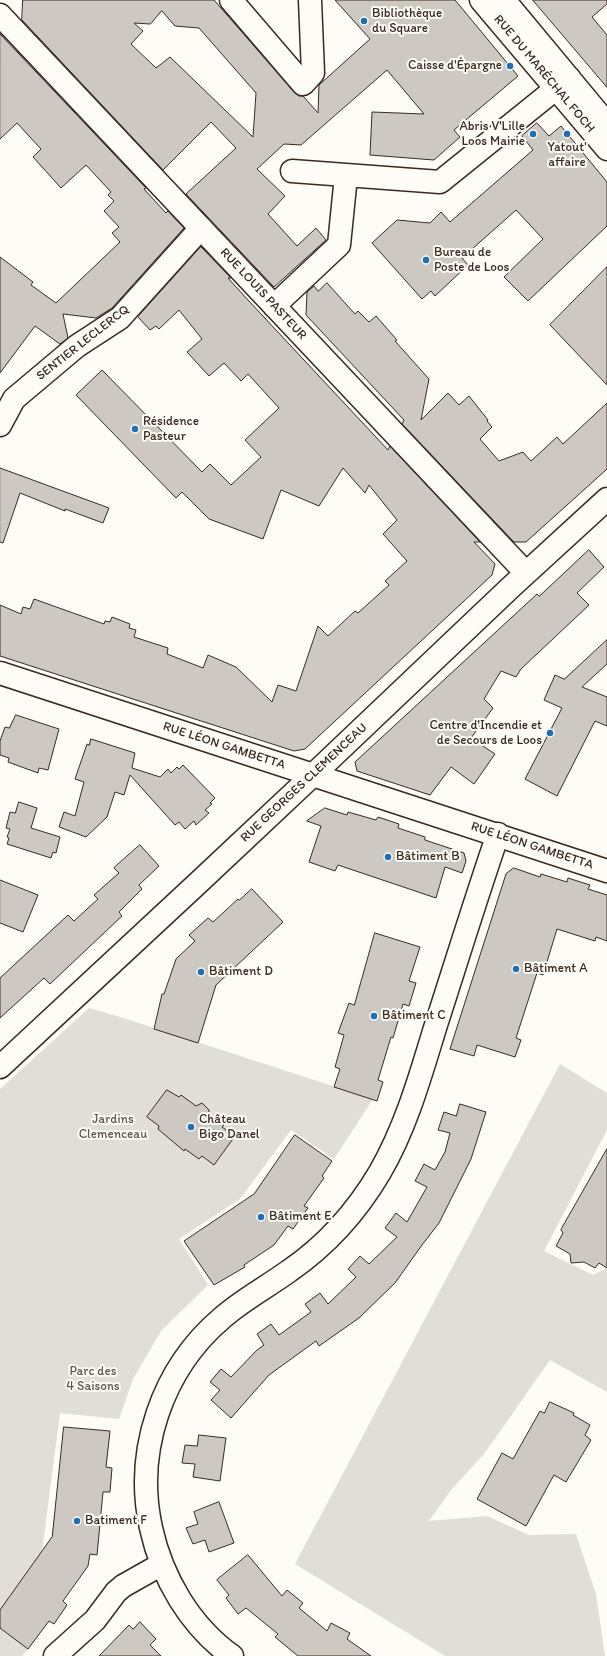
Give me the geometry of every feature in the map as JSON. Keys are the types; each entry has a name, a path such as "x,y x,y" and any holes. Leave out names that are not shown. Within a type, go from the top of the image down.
{"street":[{"path":"231,0 303,84 313,73 310,0"},
{"name":"RUE DU MARÉCHAL FOCH","path":"481,0 563,83 607,124"},
{"name":"RUE DU MARÉCHAL FOCH","path":"504,0 563,83 607,149"},
{"name":"RUE LOUIS PASTEUR","path":"0,15 526,573"},
{"path":"292,171 440,182 563,83"},
{"path":"274,306 339,245 346,176"},
{"name":"SENTIER LECLERCQ","path":"0,425 9,405 19,394 77,346 98,333 126,312 201,228"},
{"name":"RUE GEORGES CLEMENCEAU","path":"0,1067 198,884 526,573 607,499"},
{"name":"RUE LÉON GAMBETTA","path":"0,674 498,834 607,871"},
{"path":"232,1656 214,1642 193,1618 162,1564 152,1531 146,1494 150,1442 154,1424 167,1388 186,1356 209,1330 234,1308 291,1270 323,1244 343,1224 356,1208 380,1172 392,1150 411,1105 498,834"},
{"path":"55,1656 95,1620 116,1592 123,1586 162,1564"}],"green space":[{"name":"Jardins Clemenceau","path":"89,1008 373,1099 334,1159 291,1130 240,1199 179,1239 208,1285 161,1331 133,1379 119,1419 60,1413 42,1552 0,1610 0,1089"},
{"path":"560,1064 607,1093 607,1130 544,1251 593,1275 607,1268 607,1392 550,1360 484,1454 451,1490 429,1521 487,1516 529,1535 576,1534 596,1594 605,1656 445,1656 295,1564"},
{"path":"0,1628 28,1649 22,1656 0,1656"}],"building":[{"path":"23,0 214,0 294,92 299,96 303,96 318,113 319,85 370,39 335,0 455,0 518,76 454,130 460,137 434,160 370,155 372,112 424,114 387,70 301,145 284,144 257,169 285,196 268,214 297,246 316,228 326,240 274,287 186,194 236,148 211,122 163,170 22,20","holes":["162,11 175,26 199,28 256,93 253,137 170,57 156,68 131,44 143,31 134,23 150,24"]},
{"path":"533,0 607,0 607,4 592,17 607,35 607,87"},
{"path":"0,34 146,188 144,189 166,213 168,211 184,228 112,308 96,318 63,314 68,338 60,344 35,326 0,373 0,257 33,282 31,285 56,303 120,242 112,233 119,227 104,211 114,201 108,195 111,192 86,165 61,188 33,157 41,149 17,123 0,139"},
{"path":"537,123 549,136 561,126 607,182 607,226 528,301 504,277 543,239 516,210 462,258 468,265 435,296 431,291 422,299 372,243 397,220 430,223 441,212 450,222 533,150 522,136"},
{"path":"201,247 231,278 228,278 248,300 388,450 390,446 480,542 474,542 495,564 492,575 305,749 294,751 0,656 0,605 21,614 23,607 30,609 34,599 104,624 105,621 110,622 112,617 130,624 129,628 136,630 134,637 168,648 167,654 203,668 208,655 236,667 272,702 278,685 296,691 318,626 328,636 355,611 358,613 389,585 385,581 407,561 383,534 397,520 369,485 365,493 343,468 319,506 281,490 263,539 209,519 182,492 176,498 76,395 102,370 202,472 210,464 231,485 261,457 245,440 279,408 248,374 241,381 224,363 209,376 187,352 202,339 179,310 159,329 156,326 150,330 138,317"},
{"path":"607,267 607,385 550,325"},
{"path":"327,283 355,314 358,311 369,322 376,316 397,340 395,341 429,379 421,420 448,393 459,405 469,396 492,427 480,439 499,461 523,452 531,461 557,437 563,444 607,403 607,469 526,542 514,542 402,424 404,420 306,315 307,292 314,286 318,291"},
{"path":"0,468 109,508 103,523 65,509 65,511 20,493 3,543 0,542"},
{"path":"589,550 604,567 577,593 589,605 521,669 516,677 501,671 484,699 493,708 471,738 495,754 474,784 451,767 430,795 357,771 355,762 537,594 539,596"},
{"path":"607,640 607,664 582,687 607,697 607,726 595,721 557,796 525,779 562,708 544,700 555,675 564,679"},
{"path":"16,715 59,729 48,770 39,768 38,773 8,762 9,758 0,755 0,741 5,727 9,728"},
{"path":"91,739 135,753 132,768 160,777 168,769 171,773 177,767 179,769 183,765 215,798 210,803 212,804 205,810 209,813 196,825 194,821 185,829 179,822 175,825 130,775 124,795 115,792 107,817 86,837 59,827 64,812 75,816 84,782 75,779 87,744 89,745"},
{"path":"19,802 37,808 31,828 60,837 56,853 53,852 51,858 7,844 9,838 7,837 10,829 6,828 10,812 15,813"},
{"name":"Bâtiment B","path":"325,808 347,815 348,812 376,820 378,817 399,824 398,828 425,837 425,840 464,853 466,861 462,873 445,867 436,898 338,865 335,871 309,862 321,826 307,821"},
{"path":"140,845 159,866 139,885 142,889 119,912 122,916 50,984 44,978 0,1018 0,978 68,915 74,921 98,899 94,895 119,873 114,868"},
{"name":"Bâtiment A","path":"514,868 540,877 541,874 567,882 568,878 590,885 588,889 607,895 607,941 596,937 595,941 557,929 543,975 537,973 516,1038 521,1040 515,1057 477,1045 474,1056 450,1049 506,874"},
{"path":"0,880 38,895 23,932 0,923"},
{"name":"Bâtiment D","path":"252,889 283,922 216,985 198,1043 154,1029 162,994 164,994 176,959 195,941 189,935 208,918 213,922 238,899 239,900"},
{"name":"Bâtiment C","path":"375,933 420,947 409,981 416,983 409,1006 403,1004 393,1038 391,1037 378,1080 383,1082 377,1101 334,1087 340,1069 335,1067 344,1035 338,1033 349,1003 354,1005"},
{"name":"Château Bigo Danel","path":"167,1090 179,1097 181,1095 196,1106 202,1103 209,1110 209,1115 224,1125 222,1127 235,1136 214,1165 202,1156 199,1159 185,1149 184,1151 158,1129 159,1126 147,1117"},
{"path":"460,1104 486,1112 471,1159 439,1223 395,1283 359,1318 319,1346 316,1341 269,1375 231,1418 211,1400 220,1390 210,1382 221,1369 231,1377 257,1350 264,1345 257,1334 271,1324 279,1335 311,1312 305,1304 320,1293 328,1304 356,1277 348,1269 360,1256 369,1264 397,1237 385,1228 396,1213 407,1222 427,1187 415,1181 424,1164 435,1170 445,1152 450,1133 438,1130 444,1112 456,1116"},
{"name":"Bâtiment E","path":"295,1135 332,1161 322,1176 324,1178 304,1206 308,1208 293,1229 288,1226 274,1245 244,1265 245,1267 214,1285 184,1241 254,1194"},
{"path":"607,1149 607,1268 599,1263 595,1268 584,1262 571,1263 570,1254 556,1246 563,1233 561,1230"},
{"path":"550,1402 574,1413 573,1415 590,1425 585,1435 591,1440 566,1482 554,1475 526,1526 477,1499 502,1453 513,1459 540,1411 544,1413"},
{"name":"Batiment F","path":"64,1427 110,1431 106,1467 112,1468 110,1492 103,1492 97,1555 90,1554 88,1566 63,1601 67,1605 54,1624 49,1621 28,1649 0,1628 0,1610 52,1537"},
{"path":"199,1435 226,1438 220,1481 193,1477 195,1464 182,1463 185,1445 197,1446"},
{"path":"219,1502 234,1543 209,1552 205,1540 193,1544 186,1528 198,1524 194,1512"},
{"path":"248,1555 282,1596 287,1590 303,1603 299,1608 327,1631 331,1623 350,1633 347,1639 371,1656 298,1656 275,1637 278,1634 246,1608 238,1614 226,1598 229,1595 217,1580"},
{"path":"140,1622 156,1639 150,1645 161,1656 99,1656 129,1625 133,1629"}],"place":[{"name":"Bibliothèque du Square","path":"364,21"},
{"name":"Caisse d'Épargne","path":"510,66"},
{"name":"Abris V'Lille Loos Mairie","path":"533,134"},
{"name":"Yatout' affaire","path":"567,134"},
{"name":"Bureau de Poste de Loos","path":"426,260"},
{"name":"Résidence Pasteur","path":"135,429"},
{"name":"Centre d'Incendie et de Secours de Loos","path":"550,733"},
{"name":"Bâtiment B","path":"388,857"},
{"name":"Bâtiment A","path":"516,969"},
{"name":"Bâtiment D","path":"201,972"},
{"name":"Bâtiment C","path":"374,1016"},
{"name":"Château Bigo Danel","path":"191,1127"},
{"name":"Bâtiment E","path":"261,1217"},
{"name":"Batiment F","path":"77,1521"}],"park label":[{"name":"Parc des 4 Saisons","path":"93,1380"}]}
